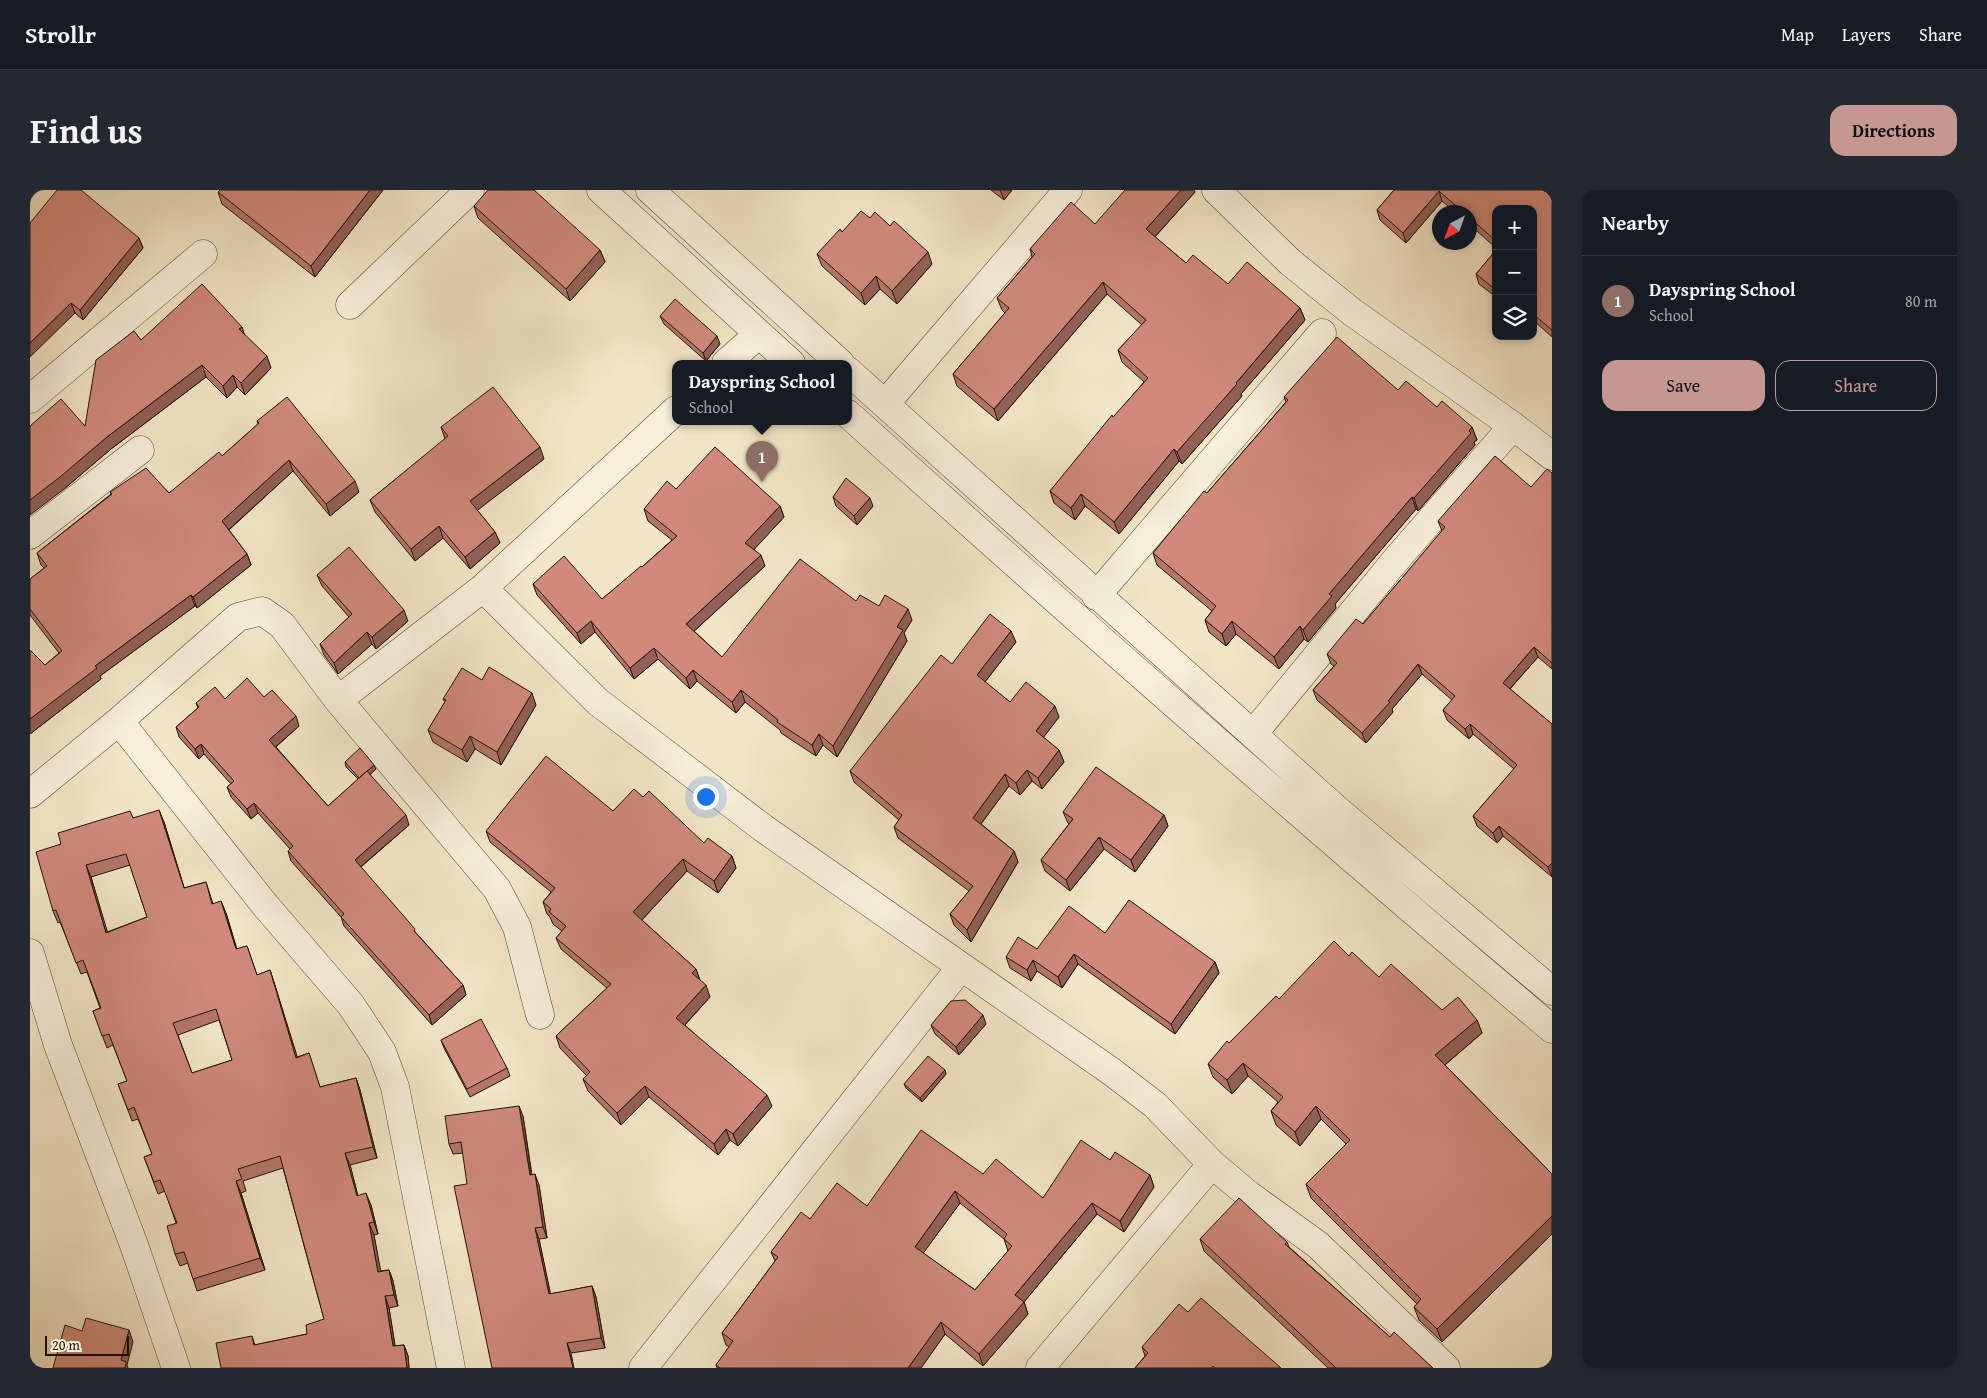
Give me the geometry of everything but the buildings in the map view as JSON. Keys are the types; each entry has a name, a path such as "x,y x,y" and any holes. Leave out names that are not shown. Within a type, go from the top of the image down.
{"street":[{"path":"350,305 470,190"},
{"path":"601,190 788,360"},
{"path":"650,190 837,360"},
{"path":"885,404 1068,190"},
{"path":"1216,190 1290,262 1352,312 1513,426 1552,456"},
{"path":"30,399 203,254"},
{"path":"1096,596 1322,333"},
{"path":"729,360 758,334"},
{"path":"852,375 1096,596 1415,877 1552,992"},
{"path":"338,700 483,588 672,414"},
{"path":"852,418 1172,703 1388,891 1552,1029"},
{"path":"1253,734 1400,555 1513,426"},
{"path":"30,535 140,450"},
{"path":"483,588 598,702 763,828 1112,1072 1155,1105 1212,1164 1249,1195 1318,1246 1446,1368"},
{"path":"30,794 119,721 238,617 262,611 282,625 338,700 497,889 517,927 540,1015"},
{"path":"119,721 266,905 351,1005 382,1052 395,1087 450,1368"},
{"path":"30,953 58,1046 134,1245 176,1368"},
{"path":"643,1368 961,968"},
{"path":"1040,1368 1212,1164"}],"place":[{"name":"Dayspring School","path":"762,482"}]}
